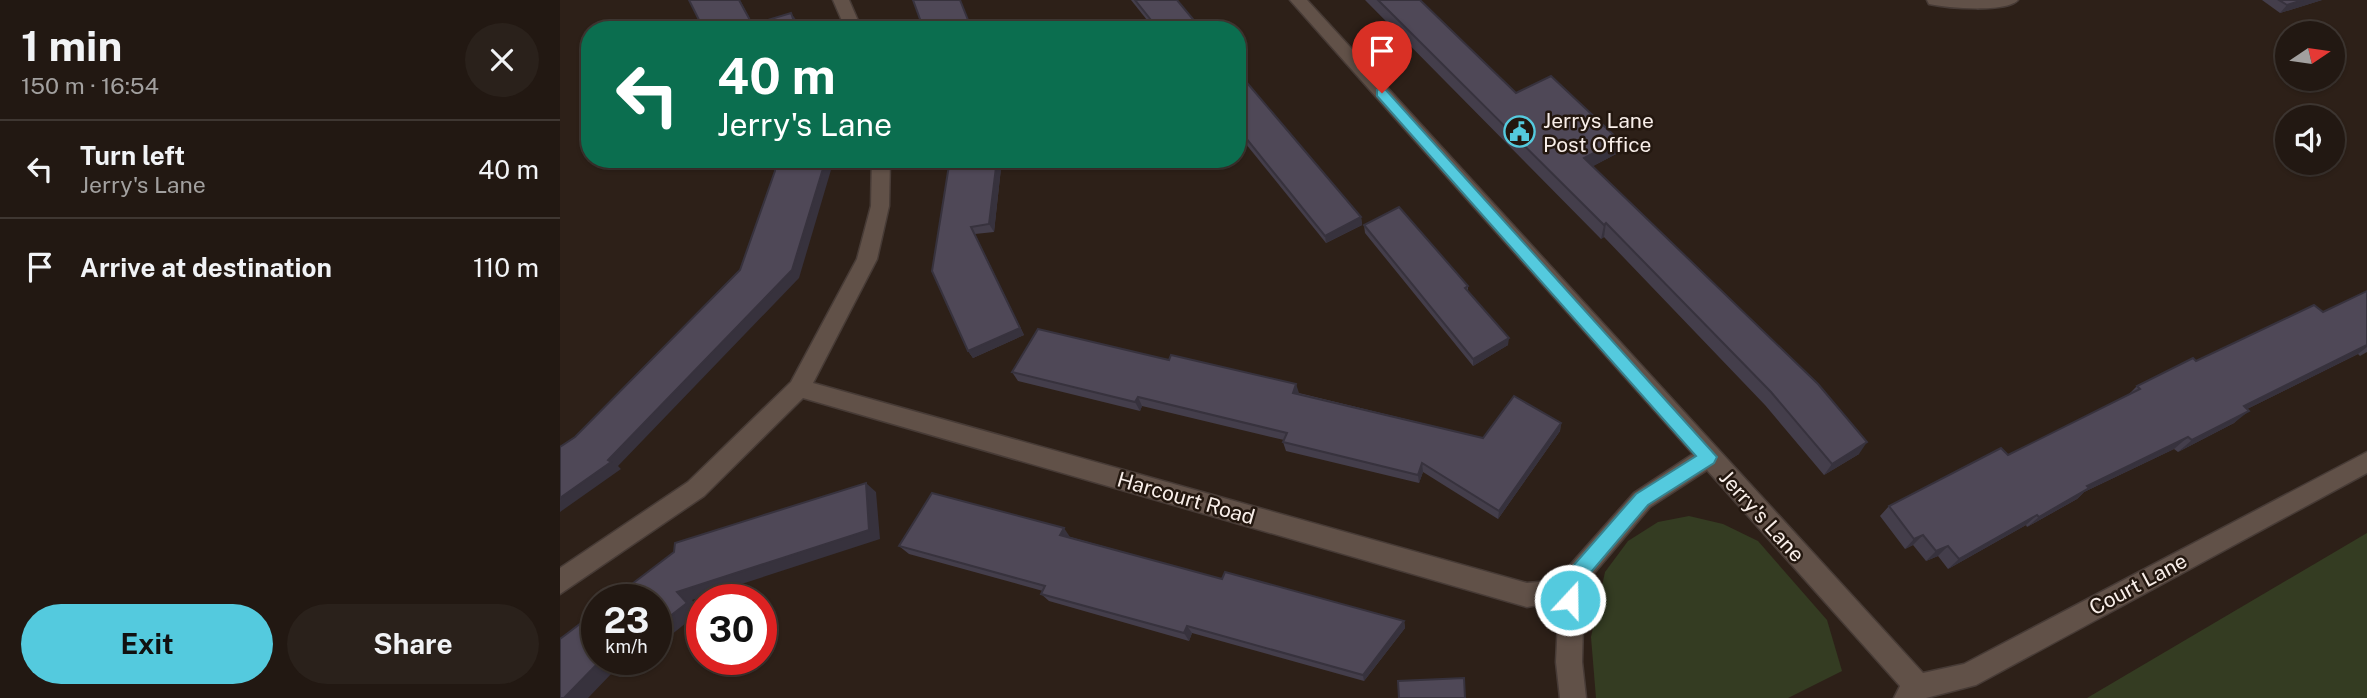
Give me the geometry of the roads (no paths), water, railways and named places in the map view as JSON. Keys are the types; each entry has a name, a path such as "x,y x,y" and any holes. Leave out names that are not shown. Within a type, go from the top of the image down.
{"street":[{"path":"841,0 850,21"},
{"name":"Jerry's Lane","path":"1298,0 1708,457 1912,693"},
{"path":"1935,0 1956,4 2010,0"},
{"path":"560,583 696,489 799,388 867,259 880,206 881,168"},
{"name":"Harcourt Road","path":"799,388 1527,595 1553,592 1572,581 1642,500 1708,457"},
{"name":"Court Lane","path":"1912,693 1967,676 2367,462"},
{"path":"1572,581 1569,663 1573,698"}],"place":[{"name":"Jerrys Lane Post Office","path":"1520,132"}]}
